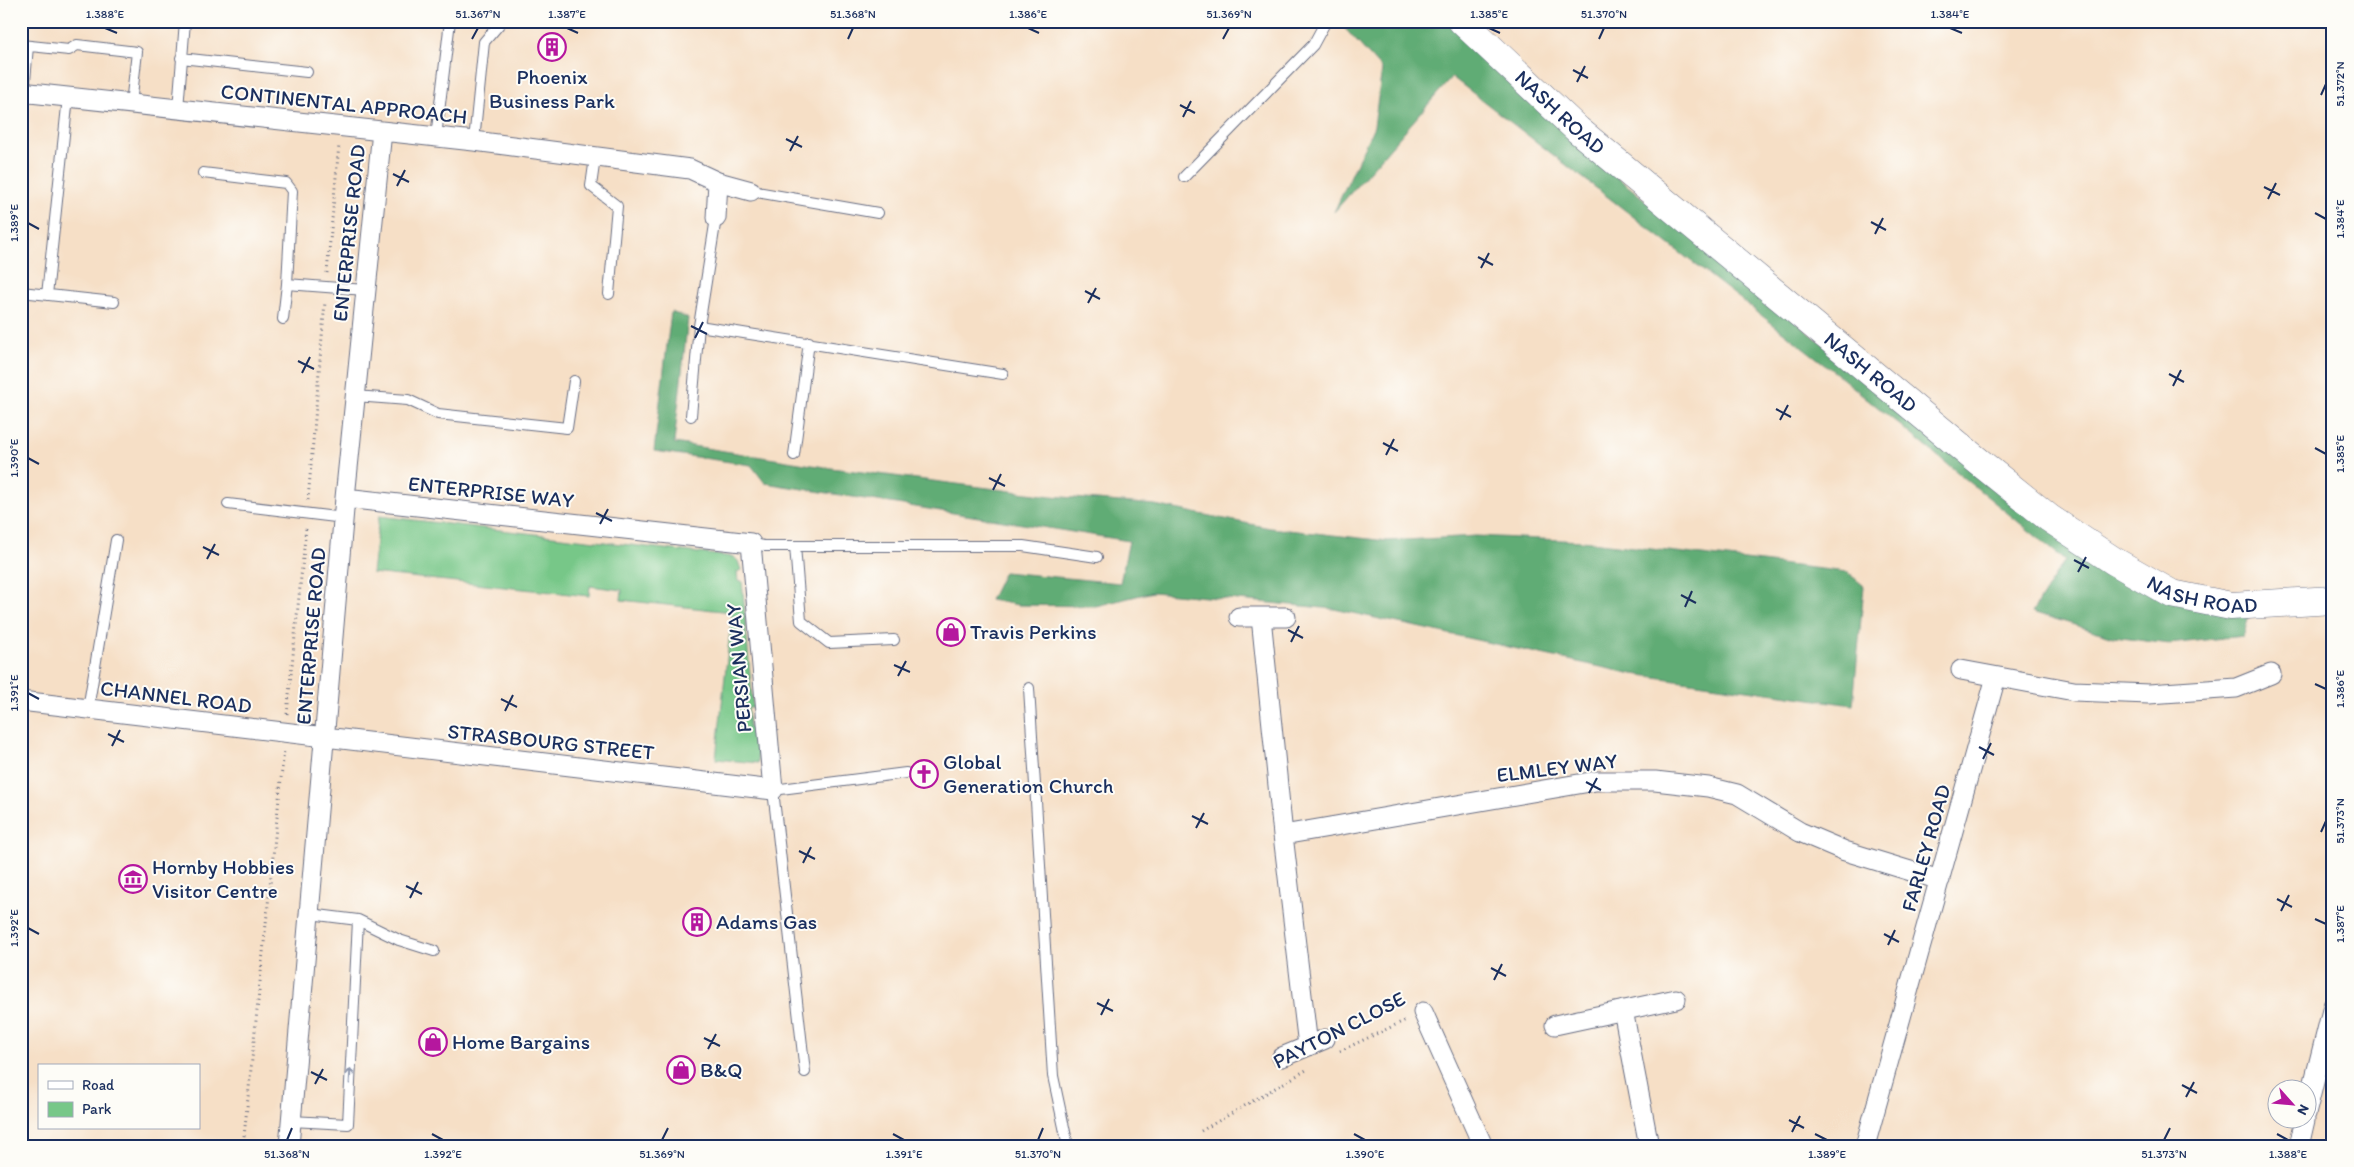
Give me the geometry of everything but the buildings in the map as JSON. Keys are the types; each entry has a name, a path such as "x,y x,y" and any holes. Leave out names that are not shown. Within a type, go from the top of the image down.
{"street":[{"name":"NASH ROAD","path":"1462,21 1578,130 1973,457 2050,518 2106,556 2172,594 2231,606 2333,600"},
{"name":"CONTINENTAL APPROACH","path":"23,93 436,137 690,169 718,182 751,191"},
{"name":"ENTERPRISE ROAD","path":"289,1146 345,498 382,131"},
{"path":"716,218 718,182"},
{"name":"ENTERPRISE WAY","path":"345,498 751,543"},
{"name":"PERSIAN WAY","path":"751,543 773,790"},
{"path":"1239,617 1286,617"},
{"path":"1262,617 1283,835 1323,1046 1282,1057"},
{"path":"1961,670 2074,691 2149,694 2236,688 2271,674"},
{"name":"FARLEY ROAD","path":"1865,1146 1996,677"},
{"name":"CHANNEL ROAD","path":"21,701 325,738"},
{"name":"STRASBOURG STREET","path":"325,738 773,790"},
{"name":"ELMLEY WAY","path":"1283,835 1596,781 1655,781 1708,787 1736,794 1762,807 1800,832 1845,851 1940,880"},
{"path":"1555,1025 1676,999"},
{"path":"2314,1080 2333,1006"},
{"path":"1623,1010 1649,1146"},
{"name":"PAYTON CLOSE","path":"1423,1012 1483,1146"},
{"path":"2299,1146 2303,1130"}],"lane":[{"path":"178,109 185,21"},
{"path":"436,137 450,21"},
{"path":"474,142 484,42 502,21"},
{"path":"1184,177 1313,45 1326,21"},
{"path":"23,93 25,46 69,50 77,45 137,52 131,104"},
{"path":"182,58 307,72"},
{"path":"47,295 68,97"},
{"path":"595,158 591,186 617,206 609,294"},
{"path":"203,173 278,181 286,183 292,191 287,284 283,319"},
{"path":"751,191 878,212"},
{"path":"691,416 699,326 716,218"},
{"path":"287,284 365,290"},
{"path":"21,292 114,302"},
{"path":"699,326 1003,374"},
{"path":"794,455 809,342"},
{"path":"355,396 408,400 438,414 567,428 574,380"},
{"path":"228,504 344,518"},
{"path":"88,709 116,540"},
{"path":"751,543 795,546 1022,546 1096,557"},
{"path":"795,546 801,621 829,643 894,640"},
{"path":"1029,688 1053,1076 1068,1146"},
{"path":"805,1072 773,790 906,773"},
{"path":"310,914 358,920 399,940 434,951"},
{"path":"291,1121 348,1124 358,920"}],"path":[{"path":"243,1146 307,514 341,127"},
{"name":"PAYTON CLOSE","path":"1323,1046 1423,1012"},
{"name":"PAYTON CLOSE","path":"1201,1131 1311,1067"}],"green space":[{"path":"1338,21 1445,21 1581,148 2079,551 2249,617 2243,636 2169,644 2114,637 2032,612 2065,560 1831,369 1452,77 1334,212 1374,126 1382,69"},
{"path":"671,312 688,318 674,443 831,468 1051,496 1155,505 1270,528 1387,541 1476,536 1583,541 1847,572 1864,586 1853,705 1633,674 1334,609 1153,592 1096,606 1018,605 990,600 1004,572 1120,583 1129,541 765,483 751,465 654,451"},
{"path":"379,516 734,557 738,561 741,570 737,572 738,581 742,581 753,708 748,708 749,728 755,728 758,763 716,759 732,612 621,600 622,590 590,586 589,596 372,573"}],"place":[{"name":"Phoenix Business Park","path":"552,47"},
{"name":"Travis Perkins","path":"951,632"},
{"name":"Global Generation Church","path":"924,774"},
{"name":"Hornby Hobbies Visitor Centre","path":"133,879"},
{"name":"Adams Gas","path":"697,922"},
{"name":"Home Bargains","path":"433,1042"},
{"name":"B&Q","path":"681,1070"}]}
